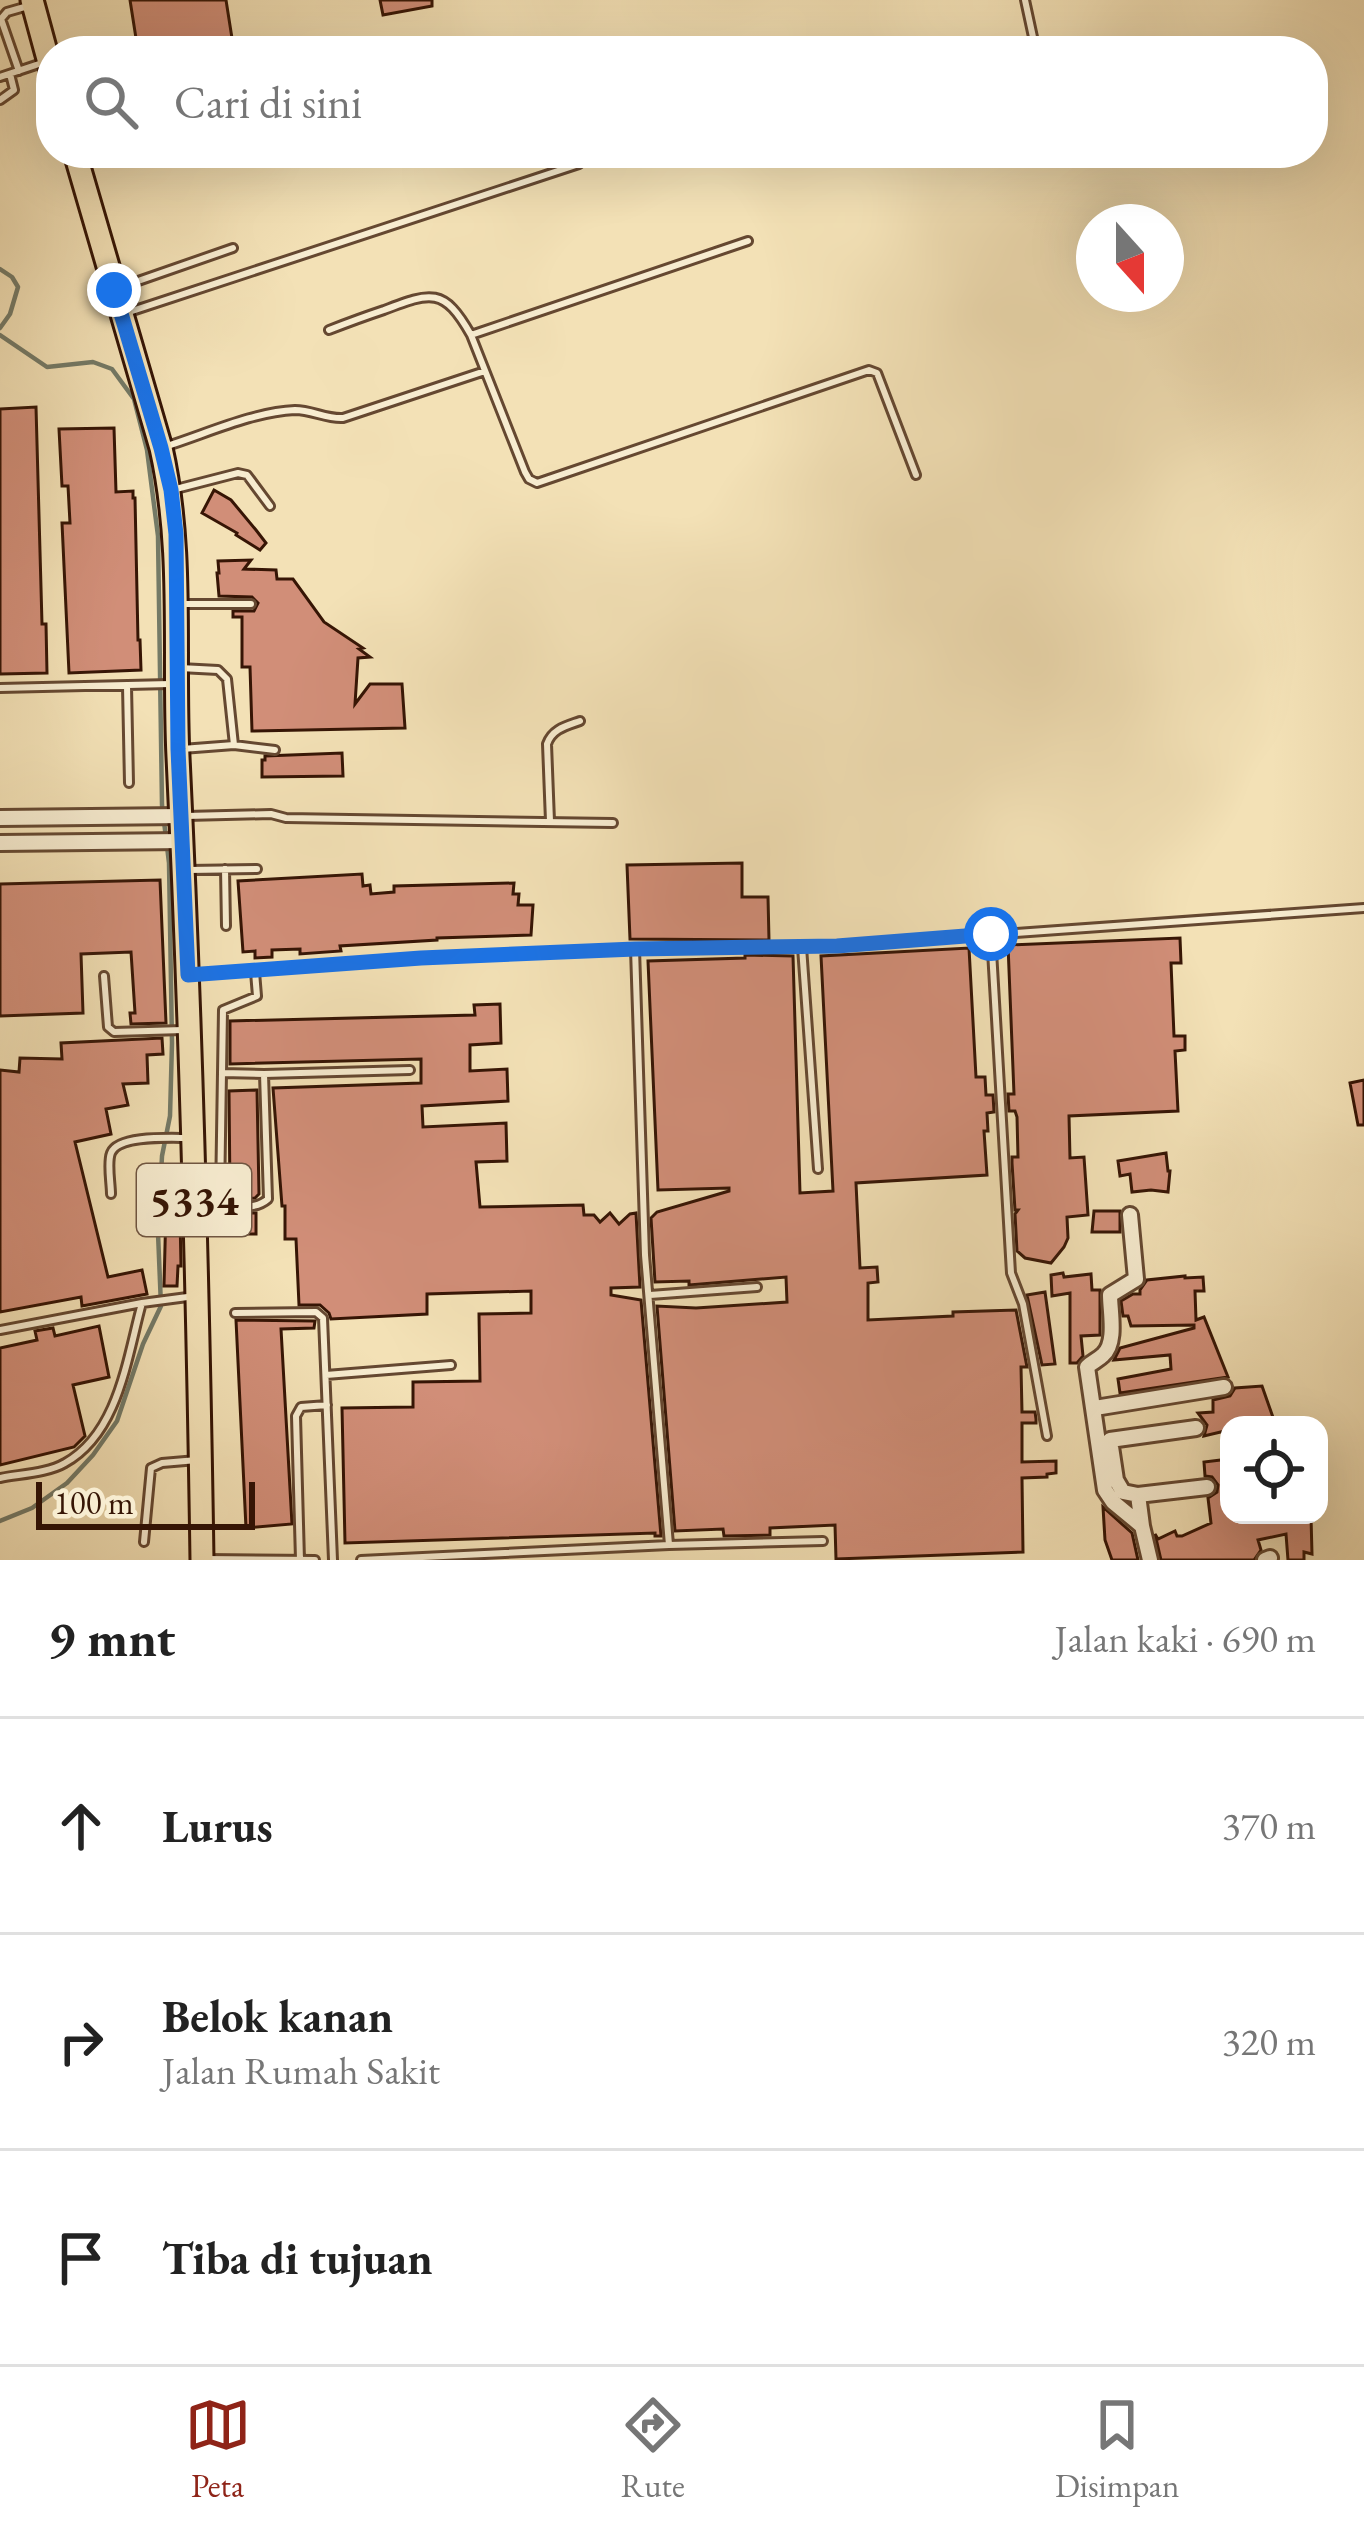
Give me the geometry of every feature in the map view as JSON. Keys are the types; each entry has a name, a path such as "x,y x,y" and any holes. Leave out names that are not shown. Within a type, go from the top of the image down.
{"main road":[{"path":"33,2 42,36"},
{"name":"5334","path":"79,168 161,448 176,534 169,680 178,749 168,816 170,841 185,870 188,975 178,1030 202,1560"}],"street":[{"path":"0,818 168,816"},
{"path":"0,843 170,841"},
{"path":"1130,1215 1136,1279 1110,1295 1111,1344 1087,1367 1105,1490 1142,1526"},
{"path":"1095,1408 1224,1387"},
{"path":"1196,1428 1110,1440 1116,1480 1124,1492 1138,1495 1207,1487"},
{"path":"1138,1495 1150,1560"}],"lane":[{"path":"1025,0 1033,36"},
{"path":"0,100 14,90 15,72 1,19 33,2"},
{"path":"0,77 36,68"},
{"path":"122,314 567,168"},
{"path":"471,335 748,241"},
{"path":"114,290 233,248"},
{"path":"329,330 421,296 443,300 460,315 471,335 525,472 538,483 869,370 877,373 916,475"},
{"path":"161,448 265,415 301,410 343,418 485,371"},
{"path":"171,490 238,473 247,475 270,506"},
{"path":"176,604 251,604"},
{"path":"0,688 127,686 218,670 227,679 234,745"},
{"path":"127,686 129,783"},
{"path":"550,821 550,736 580,721"},
{"path":"178,749 234,745 275,750"},
{"path":"168,816 614,823"},
{"path":"225,869 226,926"},
{"path":"185,870 257,869"},
{"path":"188,975 421,958 802,947 1364,908"},
{"path":"991,934 1011,1273 1023,1304 1047,1436"},
{"path":"802,947 818,1168"},
{"path":"635,949 645,1256 669,1545"},
{"path":"255,971 256,996 223,1010 220,1198 232,1206 262,1204 268,1199 264,1074"},
{"path":"104,976 108,1027 114,1032 178,1030"},
{"path":"222,1073 410,1070"},
{"path":"111,1194 111,1153 116,1147 183,1138"},
{"path":"650,1295 757,1287"},
{"path":"0,1330 188,1297"},
{"path":"0,1478 63,1465 90,1443 113,1407 142,1303"},
{"path":"235,1313 320,1314 325,1327 333,1560"},
{"path":"326,1375 452,1365"},
{"path":"300,1559 296,1416 301,1407 327,1405"},
{"path":"144,1541 151,1468 200,1460"},
{"path":"361,1560 823,1541"},
{"path":"202,1560 315,1560"}],"building":[{"path":"130,0 226,0 232,36 136,36"},
{"path":"380,0 432,0 432,6 383,15"},
{"path":"36,407 47,673 0,674 0,409"},
{"path":"114,428 116,492 133,491 135,498 141,670 69,673 62,523 70,523 68,486 62,486 59,429"},
{"path":"214,490 231,500 266,543 260,550 202,513"},
{"path":"251,560 244,569 276,570 277,579 293,579 324,622 370,657 358,658 355,704 370,684 402,684 405,728 252,731 250,667 242,667 242,617 233,617 233,611 254,611 258,603 252,597 219,596 217,573 218,561"},
{"path":"342,753 343,776 262,777 265,756"},
{"path":"742,863 742,897 768,897 769,940 630,939 627,865"},
{"path":"362,874 363,886 370,885 371,894 394,892 394,886 514,883 518,905 533,905 531,935 437,938 300,954 300,949 272,950 272,957 255,958 255,951 243,952 238,881"},
{"path":"160,880 166,1023 131,1024 130,1013 135,1013 131,952 81,954 83,1013 0,1016 0,884"},
{"path":"1180,938 1181,963 1171,963 1174,1036 1185,1036 1185,1050 1175,1051 1178,1111 1069,1116 1070,1158 1084,1157 1088,1215 1067,1217 1068,1238 1051,1263 1025,1258 1017,1251 1012,1157 1018,1157 1017,1117 1009,1111 1008,1094 1014,1094 1008,945"},
{"path":"969,948 976,1077 985,1077 986,1095 993,1095 994,1112 987,1113 988,1131 984,1131 987,1175 856,1183 860,1268 877,1267 878,1282 868,1283 868,1320 1016,1310 1027,1367 1021,1367 1022,1412 1035,1412 1036,1419 1036,1423 1022,1423 1022,1462 1056,1461 1056,1473 1022,1478 1023,1552 836,1559 835,1525 770,1528 770,1535 724,1536 723,1529 675,1531 657,1306 787,1302 786,1277 689,1285 689,1281 655,1282 651,1218 729,1188 658,1190 648,961 793,956 800,1193 833,1191 821,956"},
{"path":"500,1004 501,1043 470,1045 470,1071 507,1069 508,1101 422,1106 423,1127 506,1123 507,1161 476,1162 480,1207 583,1205 584,1215 594,1215 600,1222 610,1213 619,1224 636,1213 640,1287 611,1288 611,1295 641,1300 661,1536 345,1543 342,1408 413,1407 413,1382 480,1381 479,1314 531,1313 531,1291 427,1294 427,1314 331,1319 320,1305 299,1305 296,1239 285,1239 273,1088 421,1083 421,1059 230,1064 230,1021 475,1015 474,1005"},
{"path":"162,1038 163,1054 147,1055 148,1083 123,1084 128,1105 106,1109 111,1134 75,1142 108,1277 142,1270 147,1294 82,1306 81,1297 0,1312 0,1070 19,1072 20,1058 62,1059 61,1043"},
{"path":"1364,1080 1364,1125 1358,1125 1350,1083"},
{"path":"257,1090 259,1194 238,1199 230,1194 229,1091"},
{"path":"1166,1153 1168,1192 1132,1192 1130,1174 1120,1176 1118,1161"},
{"path":"167,1168 179,1168 181,1266 177,1286 164,1286"},
{"path":"1094,1211 1120,1211 1120,1232 1092,1232"},
{"path":"234,1213 256,1213 256,1234 233,1234"},
{"path":"1063,1273 1064,1277 1091,1274 1092,1290 1100,1290 1100,1335 1081,1336 1083,1356 1077,1363 1070,1363 1070,1293 1052,1296 1051,1275"},
{"path":"1203,1277 1204,1291 1195,1291 1196,1320 1204,1317 1228,1377 1120,1393 1118,1379 1171,1369 1170,1355 1114,1360 1120,1348 1194,1328 1131,1326 1128,1316 1123,1316 1121,1301 1140,1294 1147,1280"},
{"path":"1045,1292 1055,1364 1042,1365 1027,1295"},
{"path":"236,1320 315,1321 314,1328 281,1329 292,1524 246,1528"},
{"path":"99,1326 109,1377 73,1385 85,1436 74,1447 0,1465 0,1348 37,1340 35,1331 53,1328 55,1336"},
{"path":"1262,1386 1273,1416 1220,1416 1220,1432 1204,1436 1207,1425 1198,1413 1213,1412 1213,1400 1230,1396 1235,1388"},
{"path":"1220,1460 1220,1524 1311,1524 1312,1554 1304,1552 1304,1560 1288,1560 1286,1534 1258,1540 1261,1550 1254,1560 1161,1560 1155,1534 1158,1539 1175,1531 1182,1536 1211,1523 1208,1498 1218,1485 1205,1476 1204,1462"},
{"path":"1103,1507 1132,1533 1138,1560 1112,1560"}],"waterway":[{"path":"0,269 18,287 0,328"},
{"path":"0,335 47,367 93,362 112,369 134,399 147,450 158,536 172,1043 158,1233 161,1306 117,1421 93,1455 67,1483 32,1508 0,1521"}],"route":[{"path":"114,290 161,448 176,534 178,749 188,975 421,958 837,946 991,934"}]}
